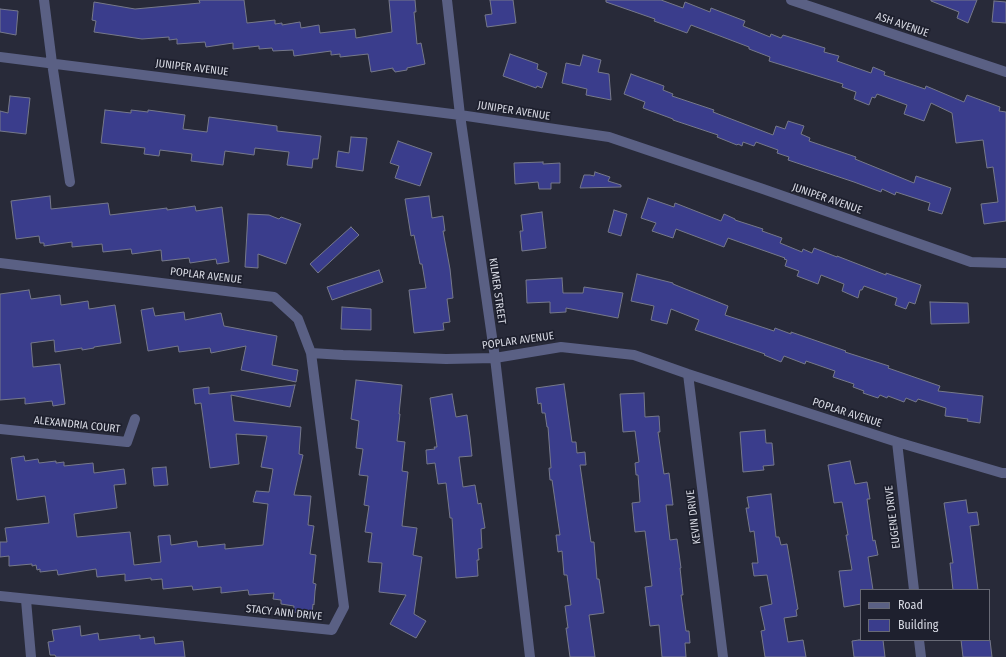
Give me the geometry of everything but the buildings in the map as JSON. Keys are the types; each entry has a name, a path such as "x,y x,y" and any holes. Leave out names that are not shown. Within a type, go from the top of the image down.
{"street":[{"path":"44,0 70,182"},
{"name":"KILMER STREET","path":"447,0 460,115 495,358 530,657"},
{"name":"ASH AVENUE","path":"791,0 1006,72"},
{"name":"JUNIPER AVENUE","path":"0,57 460,115 609,137 763,189 970,262 1006,264"},
{"name":"POPLAR AVENUE","path":"0,263 274,297 298,319 311,352 343,355 446,359 495,358 561,347 634,355 897,442 1006,473"},
{"name":"STACY ANN DRIVE","path":"0,596 26,600 332,630 344,607 311,352"},
{"name":"KEVIN DRIVE","path":"688,374 723,657"},
{"name":"ALEXANDRIA COURT","path":"0,429 127,442 135,418"},
{"name":"EUGENE DRIVE","path":"897,442 914,589"},
{"path":"26,600 31,657"},
{"path":"919,641 921,657"}]}
